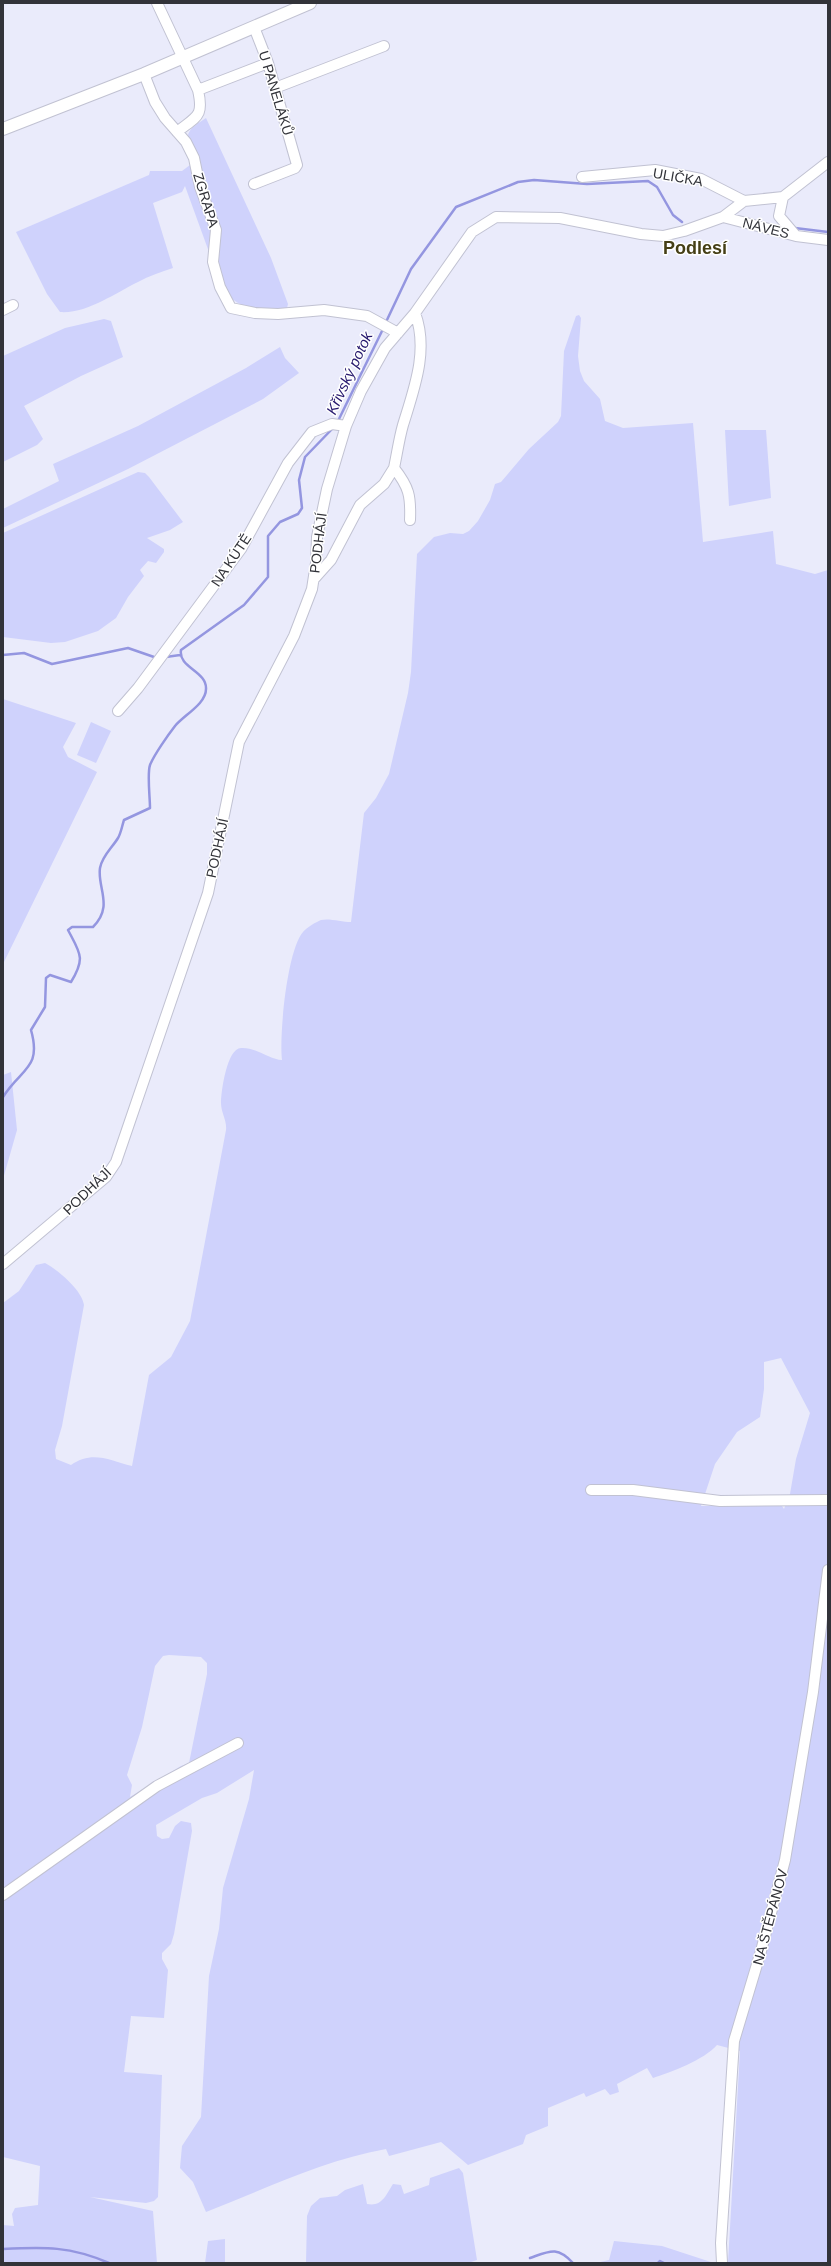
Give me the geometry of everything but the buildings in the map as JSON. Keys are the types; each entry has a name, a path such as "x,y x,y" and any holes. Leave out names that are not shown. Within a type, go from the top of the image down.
{"street":[{"path":"158,3 198,90 202,105 198,117 177,132"},
{"path":"3,129 144,74 183,56 310,3"},
{"name":"U PANELÁKŮ","path":"254,27 268,63 297,160 295,168 254,184"},
{"path":"275,88 384,46"},
{"path":"198,90 268,63"},
{"name":"ZGRAPA","path":"144,74 155,102 186,142 194,158 200,187 216,230 213,262 220,287 231,308 263,314 324,310 367,316 385,324 398,333"},
{"path":"784,197 828,162"},
{"name":"ULIČKA","path":"582,177 654,170 701,179 744,202"},
{"name":"NÁVES","path":"723,217 744,202 784,197 779,216 796,236"},
{"name":"PODHÁJÍ","path":"3,1264 106,1177 116,1162 208,893 239,742 294,636 312,589 321,513 340,425 385,348 415,313 472,232 496,217 560,218 641,234 662,236 684,231 723,217"},
{"name":"NÁVES","path":"723,217 796,236"},
{"path":"796,236 828,240"},
{"path":"3,310 13,305"},
{"path":"314,579 331,560 360,505 384,484 394,468 402,427 418,374 421,337 415,313"},
{"name":"NA KÚTĚ","path":"118,711 138,688 241,549 288,463 312,432 340,425"},
{"path":"394,468 407,485 410,502 410,520"},
{"path":"591,1490 633,1490 720,1501 828,1500"},
{"name":"NA ŠTĚPÁNOV","path":"722,2263 734,2041 761,1950 785,1860 813,1692 828,1570"},
{"path":"3,1895 157,1786 238,1743"}],"shaded area":[{"path":"206,118 271,258 288,304 287,308 250,308 242,305 227,294 221,285 185,186 182,192 153,203 173,268 146,278 100,302 80,310 60,312 47,294 16,232 149,175 150,171 182,171 198,159 189,140 189,132 198,123"},
{"path":"579,315 581,318 578,356 580,371 584,381 600,399 605,421 623,428 693,423 703,542 773,531 776,564 815,574 828,570 828,2263 728,2263 740,2051 717,2045 704,2056 678,2069 653,2078 647,2068 617,2084 619,2092 610,2095 605,2089 586,2097 584,2093 548,2108 548,2126 526,2135 523,2144 468,2165 441,2142 389,2156 386,2149 340,2160 317,2168 206,2212 193,2182 180,2168 182,2146 201,2117 209,1976 219,1929 223,1888 249,1799 254,1770 217,1793 202,1798 156,1825 157,1836 162,1839 169,1838 175,1826 181,1821 191,1823 192,1831 174,1934 171,1944 162,1953 162,1959 168,1970 164,2018 131,2016 124,2072 162,2075 158,2197 154,2201 146,2203 90,2197 153,2211 157,2263 3,2263 3,2225 14,2226 12,2214 15,2208 38,2205 40,2166 3,2157 3,1303 19,1291 36,1265 45,1263 63,1275 79,1293 84,1305 62,1426 55,1450 56,1459 71,1465 79,1460 93,1457 108,1459 132,1466 149,1375 171,1357 190,1321 226,1130 226,1123 221,1103 222,1090 226,1071 232,1055 236,1050 247,1048 282,1060 281,1048 285,994 297,942 304,930 321,920 328,919 351,922 364,813 376,798 389,774 408,693 411,672 417,554 434,537 450,533 463,534 469,531 478,521 490,500 495,484 501,482 529,449 558,422 561,416 564,351 576,316","holes":["781,1358 810,1413 796,1459 790,1494 784,1509 782,1506 701,1506 715,1464 737,1432 760,1417 764,1389 764,1362","163,1656 201,1657 207,1663 207,1674 189,1763 181,1766 130,1797 132,1785 127,1775 142,1727 155,1666"]},
{"path":"104,319 111,321 123,357 81,376 24,406 43,439 37,445 3,462 3,356 65,328"},
{"path":"280,347 285,358 299,373 263,399 128,469 3,528 3,509 59,481 53,464 138,426 246,368"},
{"path":"725,430 766,430 771,498 729,506"},
{"path":"138,472 145,473 149,477 183,522 170,530 147,538 164,549 164,552 156,563 148,561 140,570 144,576 128,597 116,618 98,631 65,642 51,643 3,637 3,533"},
{"path":"3,699 76,723 63,747 68,757 97,772 3,964"},
{"path":"91,722 111,731 96,763 77,755"},
{"path":"11,1072 17,1130 3,1179 3,1075"},
{"path":"459,2168 463,2173 477,2260 468,2263 306,2263 307,2216 311,2206 320,2198 337,2196 345,2190 363,2184 367,2204 376,2204 386,2196 393,2184 401,2185 404,2194 429,2185 430,2178"},
{"path":"225,2239 225,2263 205,2263 208,2241"},
{"path":"614,2241 662,2246 714,2263 596,2263 609,2260"}],"waterway":[{"name":"Křivský potok","path":"386,322 411,269 456,207 518,182 534,180 587,184 648,181 657,187 673,215 682,222"},
{"name":"Křivský potok","path":"795,228 828,232"},
{"name":"Křivský potok","path":"338,421 383,329"},
{"name":"Křivský potok","path":"3,1097 32,1061 34,1043 31,1030 45,1007 46,978 50,975 71,982 79,967 80,956 76,944 68,930 72,927 93,927 103,912 104,904 100,875 100,868 103,860 118,838 124,820 150,808 149,774 152,761 161,745 175,726 199,704 205,694 205,683 198,673 184,661 181,656 181,650 244,605 268,577 268,536 280,522 298,514 302,508 299,480 305,457 334,427"},
{"path":"3,655 24,653 52,664 128,648 154,657"},
{"path":"166,657 180,655"},
{"path":"3,2249 57,2249 82,2253 109,2263"},
{"path":"530,2258 543,2253 558,2252 573,2263"},
{"path":"658,2263 660,2261 664,2263"}],"district":[{"name":"Podlesí","path":"695,248"}]}
